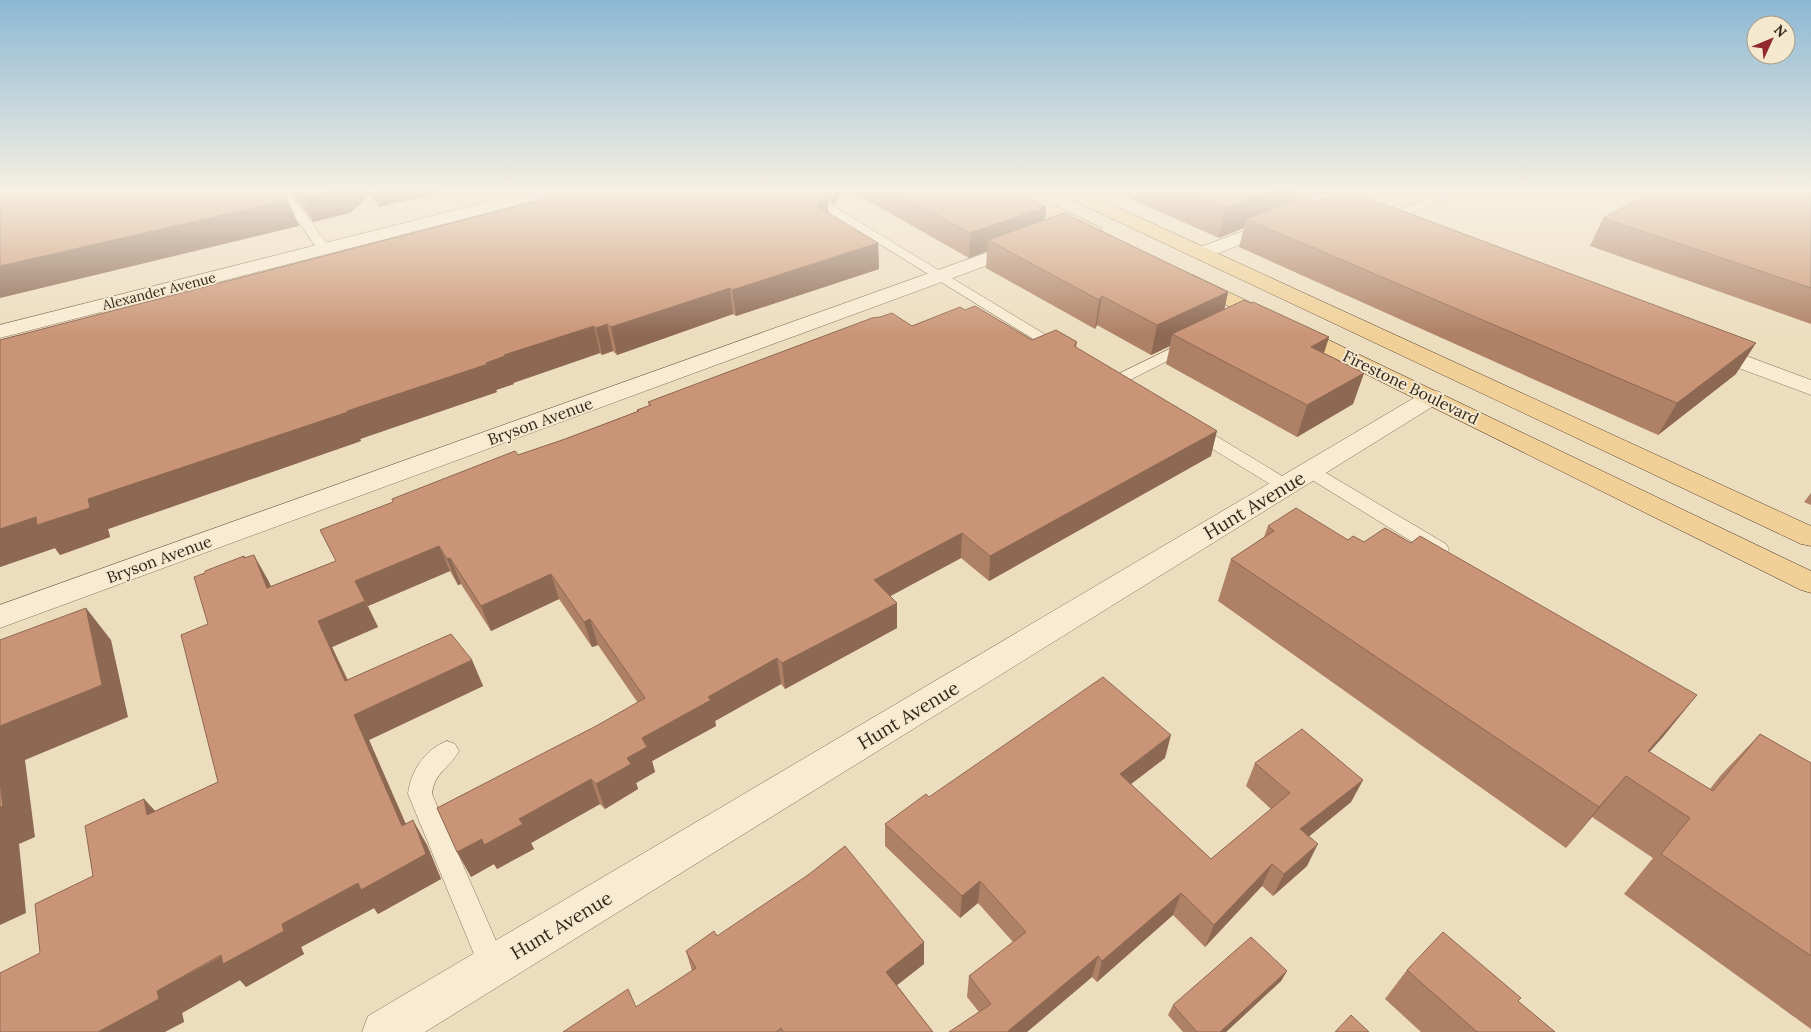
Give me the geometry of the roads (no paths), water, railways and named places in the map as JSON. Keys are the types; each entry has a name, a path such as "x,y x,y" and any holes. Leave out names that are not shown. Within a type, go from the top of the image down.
{"main road":[{"name":"Firestone Boulevard","path":"1172,239 1811,537"},
{"name":"Firestone Boulevard","path":"1177,273 1247,316 1432,398 1811,583"}],"street":[{"name":"Alexander Avenue","path":"0,332 363,239"},
{"name":"Bryson Avenue","path":"0,617 1041,239"},
{"path":"1202,253 1237,239"},
{"path":"1692,342 1811,388"},
{"name":"Hunt Avenue","path":"384,1032 1432,398"}],"lane":[{"path":"317,239 324,249"},
{"path":"879,239 1073,356"},
{"path":"1114,382 1203,338"},
{"path":"1098,372 1131,392"},
{"path":"1180,421 1298,478 1456,559"},
{"path":"447,751 427,770 420,783 420,794 493,966"}]}
